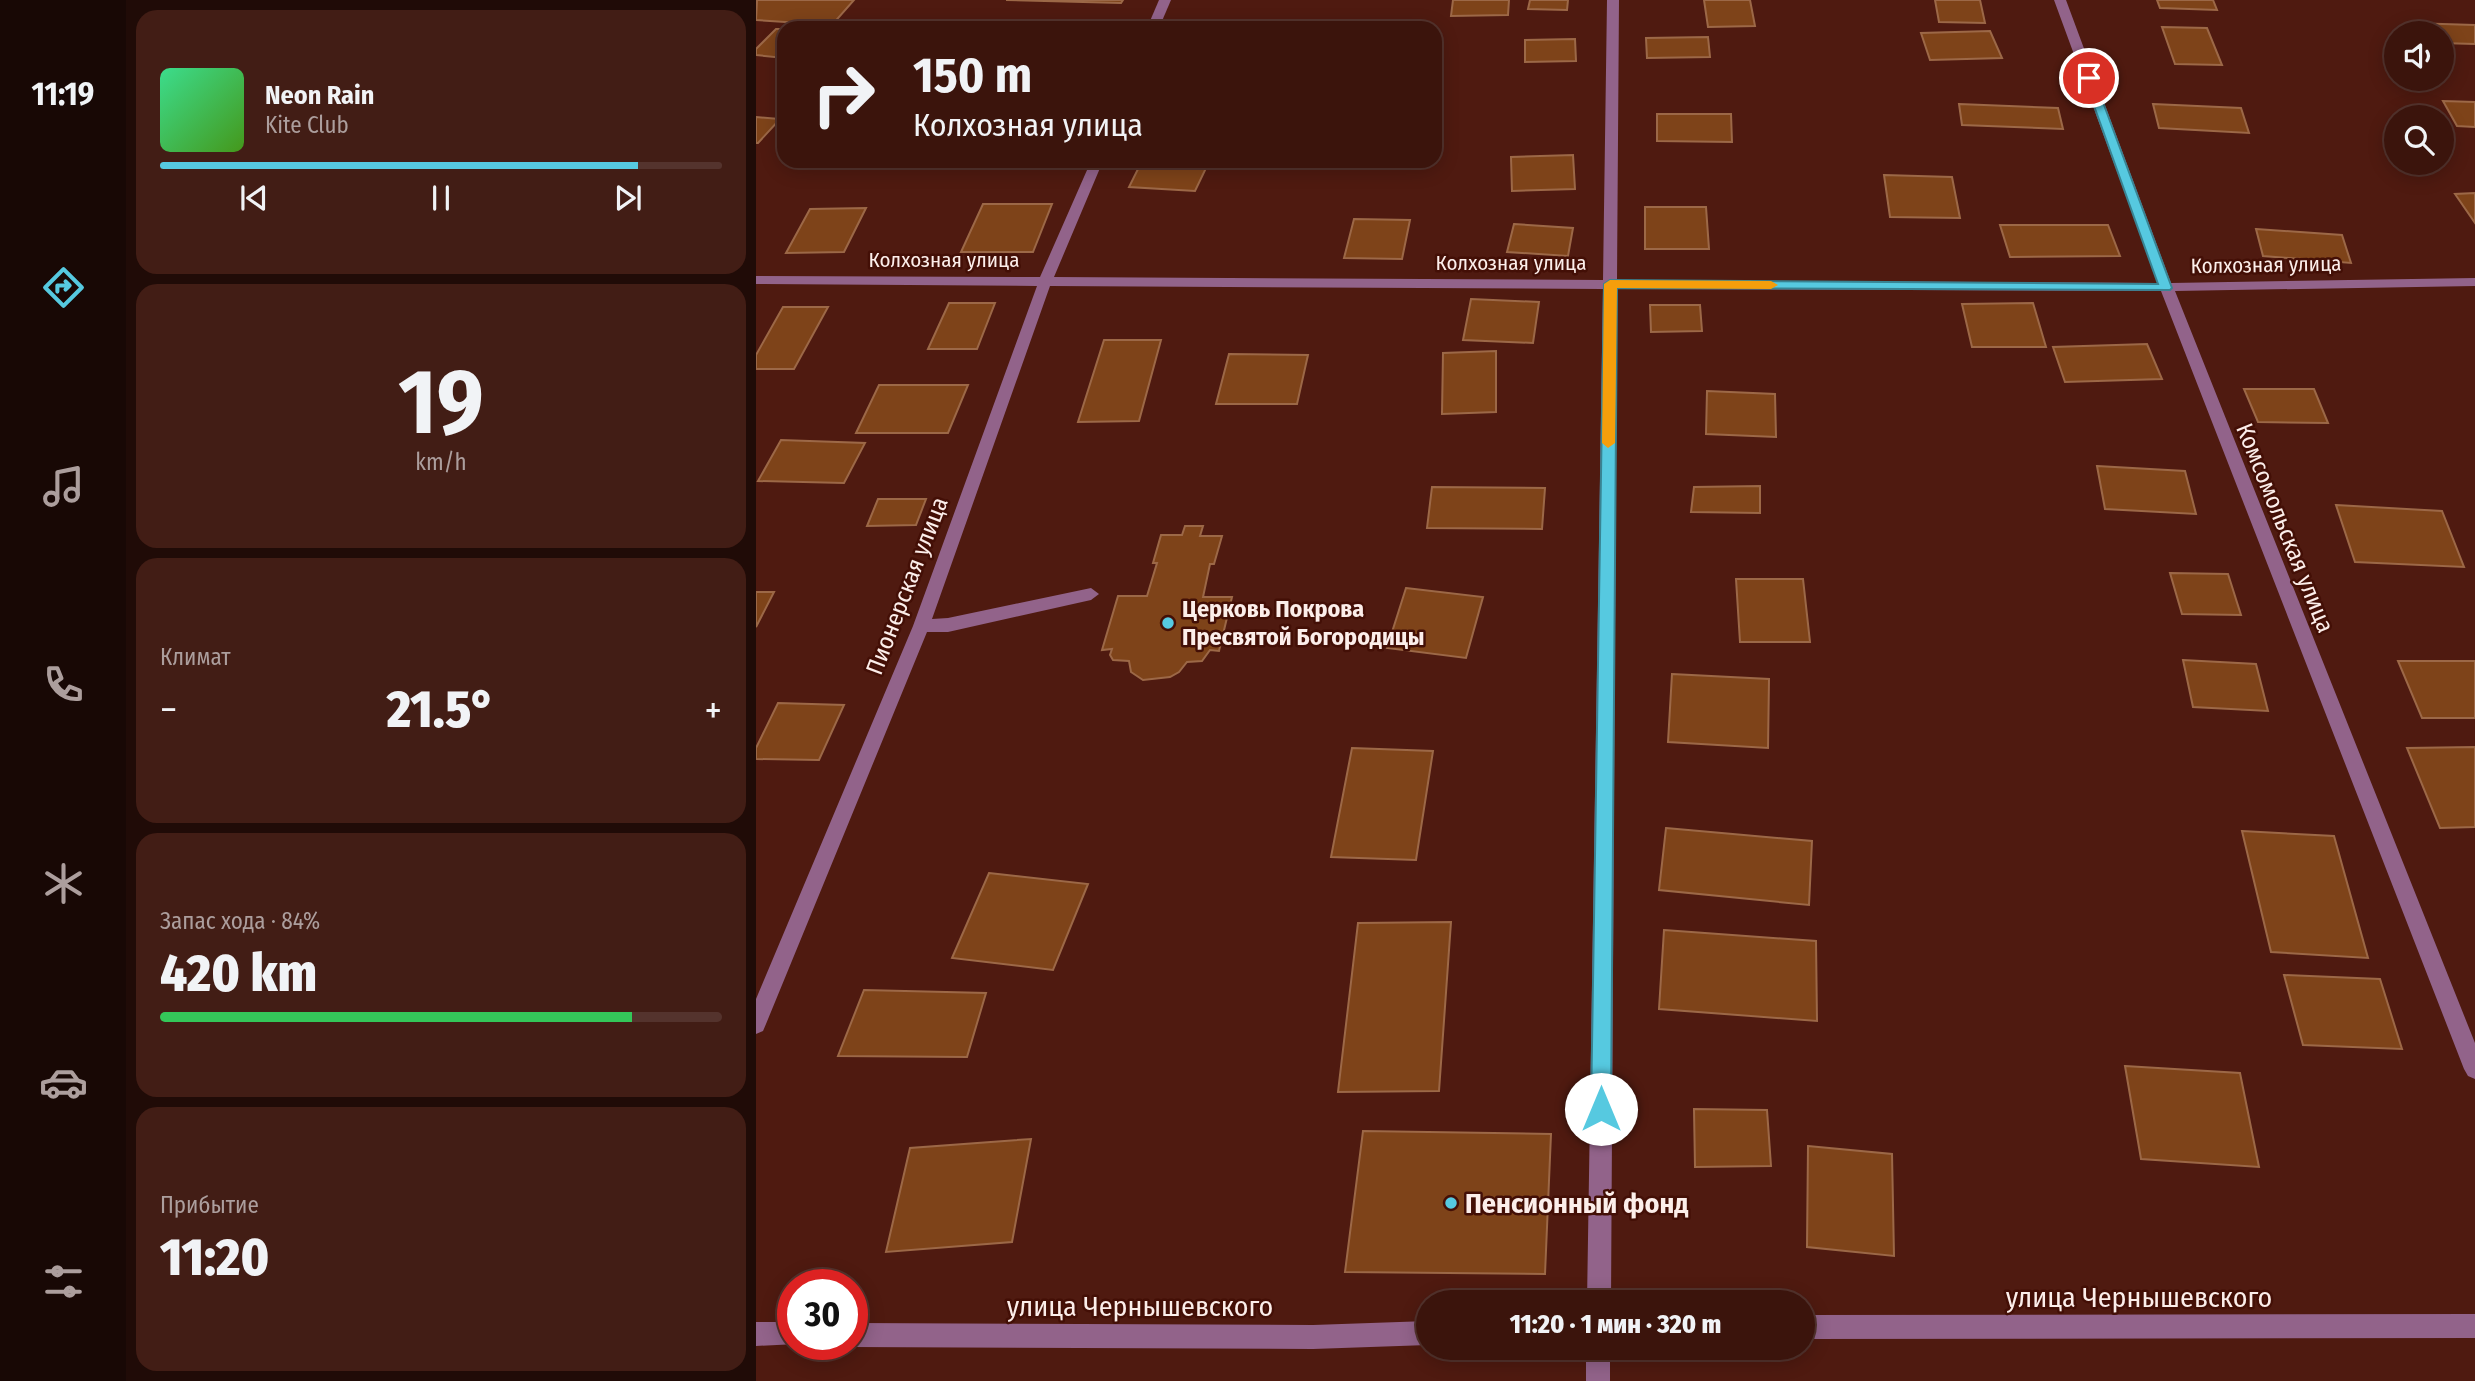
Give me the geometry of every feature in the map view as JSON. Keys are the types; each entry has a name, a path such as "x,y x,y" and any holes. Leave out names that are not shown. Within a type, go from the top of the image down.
{"street":[{"path":"1156,21 1165,0"},
{"path":"1599,1290 1613,0"},
{"name":"Комсомольская улица","path":"2060,0 2166,288 2475,1069"},
{"name":"Пионерская улица","path":"756,1024 921,626 1045,282 1094,168"},
{"name":"Колхозная улица","path":"756,280 2166,288 2475,282"},
{"path":"921,626 948,625 1091,594"},
{"name":"улица Чернышевского","path":"1815,1327 2475,1326"},
{"name":"улица Чернышевского","path":"868,1335 1313,1337 1416,1333"},
{"path":"756,1334 777,1334"},
{"path":"1598,1360 1598,1381"}],"building":[{"path":"757,0 854,0 836,21 756,20"},
{"path":"1006,0 1123,0 1121,3"},
{"path":"1453,0 1509,0 1508,15 1451,16"},
{"path":"1530,0 1568,0 1567,10 1528,9"},
{"path":"1704,0 1750,0 1755,26 1708,27"},
{"path":"1935,0 1980,0 1985,23 1939,22"},
{"path":"2157,0 2213,0 2217,10 2160,8"},
{"path":"2454,24 2475,25 2475,44 2454,43"},
{"path":"2162,27 2207,28 2222,65 2175,64"},
{"path":"777,29 777,57 756,55 756,49"},
{"path":"1990,31 2002,58 1930,60 1921,33"},
{"path":"1708,37 1710,57 1647,58 1646,38"},
{"path":"1575,39 1576,61 1525,62 1525,40"},
{"path":"2443,101 2475,102 2475,127 2457,126 2454,121 2454,105 2445,105"},
{"path":"1959,104 2058,108 2063,129 1962,125"},
{"path":"2153,104 2241,108 2249,133 2159,128"},
{"path":"1657,114 1731,114 1732,142 1657,141"},
{"path":"756,117 777,119 777,122 756,143"},
{"path":"1573,155 1575,189 1512,191 1511,157"},
{"path":"1138,168 1206,168 1195,191 1129,187"},
{"path":"1884,175 1952,177 1960,218 1890,217"},
{"path":"2475,193 2475,223 2455,194"},
{"path":"983,204 1052,204 1033,252 961,252"},
{"path":"1645,207 1706,207 1709,249 1645,249"},
{"path":"866,208 844,252 786,253 810,209"},
{"path":"1354,219 1410,220 1402,259 1344,258"},
{"path":"1514,224 1573,228 1568,256 1507,252"},
{"path":"2000,225 2108,225 2120,256 2010,257"},
{"path":"2256,229 2342,235 2351,263 2263,256"},
{"path":"1471,299 1539,302 1533,343 1463,340"},
{"path":"949,303 995,303 977,349 928,349"},
{"path":"2033,303 2046,347 1972,347 1962,304"},
{"path":"1650,305 1700,305 1702,331 1651,332"},
{"path":"783,307 828,307 794,369 756,369 756,355"},
{"path":"1104,340 1161,340 1139,421 1078,422"},
{"path":"2147,344 2162,379 2065,382 2053,347"},
{"path":"1496,351 1496,412 1442,414 1443,353"},
{"path":"1229,354 1308,355 1297,404 1216,404"},
{"path":"879,385 968,385 948,433 856,433"},
{"path":"2244,389 2314,389 2328,423 2258,422"},
{"path":"1707,391 1775,394 1776,437 1706,434"},
{"path":"781,440 865,443 844,483 758,481"},
{"path":"2097,466 2185,471 2196,514 2105,509"},
{"path":"1760,486 1760,513 1691,512 1694,487"},
{"path":"1432,487 1545,488 1542,529 1427,528"},
{"path":"878,499 926,499 916,525 867,526"},
{"path":"2336,505 2442,511 2464,567 2355,562"},
{"name":"Церковь Покрова Пресвятой Богородицы","path":"1185,526 1203,526 1200,536 1222,536 1214,564 1210,564 1203,597 1232,597 1219,651 1210,650 1202,661 1187,662 1179,672 1170,677 1143,680 1131,672 1129,661 1113,660 1110,655 1112,649 1102,650 1118,596 1147,596 1157,563 1153,563 1161,535 1182,535"},
{"path":"2170,573 2228,574 2241,615 2182,614"},
{"path":"1736,579 1803,579 1810,642 1740,642"},
{"path":"1406,588 1483,597 1466,658 1387,648"},
{"path":"756,592 774,592 756,627"},
{"path":"2183,660 2256,664 2268,711 2193,707"},
{"path":"2398,661 2475,661 2475,718 2422,718"},
{"path":"1672,674 1769,679 1768,748 1668,742"},
{"path":"778,703 844,705 819,760 756,759 756,748"},
{"path":"2475,747 2475,827 2440,828 2407,748"},
{"path":"1352,748 1433,751 1416,860 1331,857"},
{"path":"1666,828 1812,841 1809,905 1659,890"},
{"path":"2242,831 2334,836 2368,958 2271,952"},
{"path":"989,873 1088,884 1053,970 952,958"},
{"path":"1451,922 1439,1091 1338,1092 1358,923"},
{"path":"1664,930 1816,941 1817,1021 1659,1009"},
{"path":"2284,975 2380,979 2402,1049 2303,1045"},
{"path":"864,990 986,993 967,1057 838,1056"},
{"path":"2125,1066 2240,1073 2259,1167 2141,1159"},
{"path":"1694,1109 1767,1110 1771,1166 1695,1167"},
{"name":"Пенсионный фонд","path":"1363,1131 1551,1134 1545,1274 1345,1272"},
{"path":"1031,1139 1012,1242 886,1252 910,1148"},
{"path":"1808,1146 1892,1154 1894,1256 1807,1247"}],"slow traffic":[{"path":"1608,443 1610,284 1771,285"}],"place":[{"name":"Церковь Покрова Пресвятой Богородицы","path":"1168,623"},
{"name":"Пенсионный фонд","path":"1451,1203"}],"route":[{"path":"1601,1109 1610,284 2166,288 2089,78"}]}
